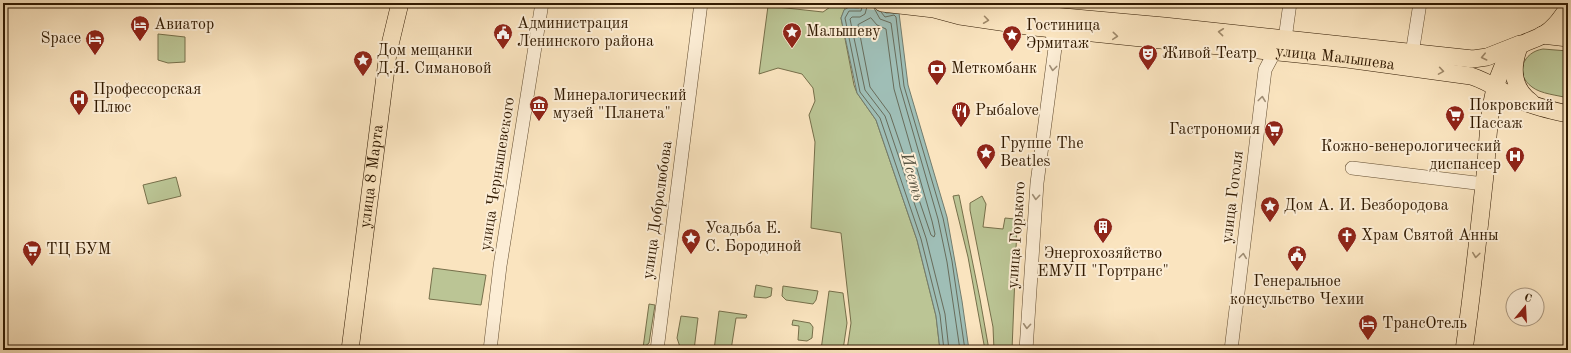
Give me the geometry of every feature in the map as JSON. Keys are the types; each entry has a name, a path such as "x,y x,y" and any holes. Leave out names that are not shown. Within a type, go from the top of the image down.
{"main road":[{"name":"улица 8 Марта","path":"350,350 388,54 400,3"},
{"name":"улица Малышева","path":"882,3 934,9 960,16 1053,16"},
{"name":"улица Малышева","path":"951,3 1280,45 1473,59 1487,57 1542,35"},
{"path":"1542,35 1550,30 1568,8"},
{"path":"1542,35 1568,38"},
{"path":"1464,350 1492,108 1496,87 1508,58 1520,44"},
{"path":"1520,44 1515,57 1514,77 1521,94 1539,108"},
{"name":"улица Малышева","path":"1280,45 1299,53 1471,76 1486,80 1496,87 1539,108 1568,114"}],"street":[{"name":"улица Чернышевского","path":"490,350 500,266 542,3"},
{"name":"улица Добролюбова","path":"657,350 701,3"},
{"path":"1280,45 1290,3"},
{"path":"1412,54 1420,3"},
{"name":"улица Горького","path":"1026,350 1036,190 1055,48 1053,16"},
{"name":"улица Гоголя","path":"1231,350 1265,70 1280,45"},
{"path":"1352,168 1484,184"}],"green space":[{"path":"833,5 846,6 841,18 854,85 857,93 876,120 917,240 936,316 940,350 847,350 851,323 841,233 811,228 815,142 809,115 815,101 813,88 802,74 778,68 759,74 768,6 823,12"},
{"path":"158,34 185,37 185,62 168,63 158,60"},
{"path":"1543,49 1568,51 1568,98 1544,93 1526,82 1522,70 1523,64 1530,54"},
{"path":"176,177 181,196 148,204 143,185"},
{"path":"959,195 989,350 985,350 968,257 953,196"},
{"path":"982,196 986,204 983,227 1003,229 1005,218 1025,220 1017,225 1012,350 994,350 993,327 970,210 970,203"},
{"path":"433,268 486,275 481,305 429,299"},
{"path":"756,285 772,288 771,296 766,298 754,297"},
{"path":"783,286 818,291 816,300 813,304 786,300 782,296"},
{"path":"829,291 843,293 847,323 843,350 821,350"},
{"path":"649,304 655,305 649,343 643,348"},
{"path":"719,311 747,315 746,318 736,318 731,350 714,350"},
{"path":"681,316 698,318 694,350 681,350 677,338"},
{"path":"793,320 810,323 813,327 812,338 807,341 798,340 799,326 792,325"}],"water":[{"name":"Исеть","path":"859,3 883,9 886,13 899,13 908,85 947,217 969,350 940,350 936,316 917,240 876,120 857,93 841,18 844,10 849,7 859,8"}],"pier":[{"path":"857,3 885,3 887,11 845,7 857,6"}],"place":[{"name":"Авиатор","path":"140,42"},
{"name":"Малышеву","path":"792,49"},
{"name":"Администрация Ленинского района","path":"503,50"},
{"name":"Гостиница Эрмитаж","path":"1012,52"},
{"name":"Space","path":"95,56"},
{"name":"Живой Театр","path":"1148,71"},
{"name":"Дом мещанки Д.Я. Симановой","path":"363,77"},
{"name":"Меткомбанк","path":"937,86"},
{"name":"Профессорская Плюс","path":"79,116"},
{"name":"Минералогический музей \"Планета\"","path":"539,122"},
{"name":"Рыбаlove","path":"961,128"},
{"name":"Покровский Пассаж","path":"1455,132"},
{"name":"Гастрономия","path":"1274,147"},
{"name":"Группе The Beatles","path":"986,170"},
{"name":"Кожно-венерологический диспансер","path":"1515,173"},
{"name":"Дом А. И. Безбородова","path":"1270,223"},
{"name":"Энергохозяйство ЕМУП \"Гортранс\"","path":"1103,244"},
{"name":"Храм Святой Анны","path":"1347,253"},
{"name":"Усадьба Е. С. Бородиной","path":"691,255"},
{"name":"ТЦ БУМ","path":"32,267"},
{"name":"Генеральное консульство Чехии","path":"1297,272"},
{"name":"ТрансОтель","path":"1368,341"}]}
